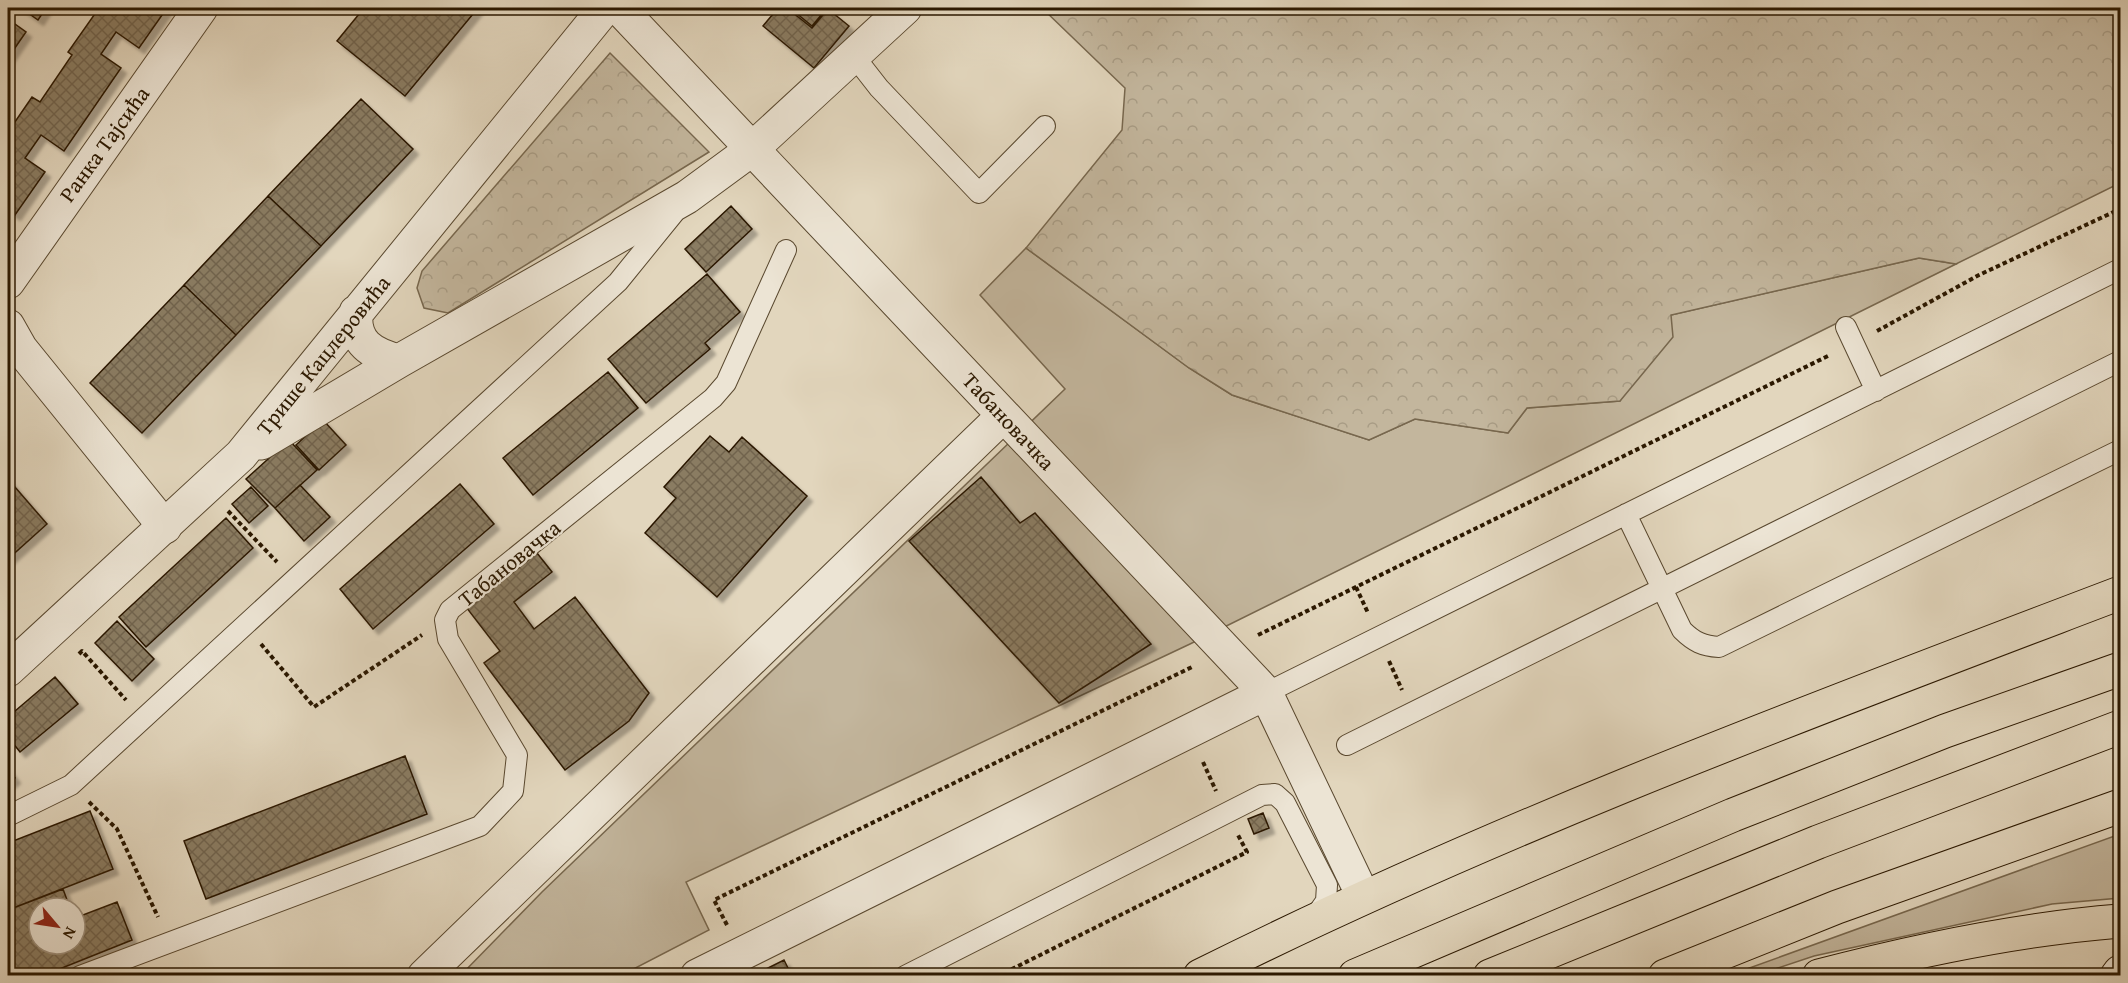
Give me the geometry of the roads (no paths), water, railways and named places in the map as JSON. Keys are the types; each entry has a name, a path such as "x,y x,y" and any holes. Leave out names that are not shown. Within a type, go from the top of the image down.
{"highway":[{"path":"1200,975 1363,896 1716,747 2121,593"},
{"path":"1355,975 1733,814 1945,731 2121,669"},
{"path":"1490,975 1818,842 2121,727"},
{"path":"1665,975 1837,907 2121,806"},
{"path":"1820,975 1884,958 1982,939 2068,925 2121,921"}],"street":[{"name":"Ранка Тајсића","path":"8,282 201,8"},
{"name":"Трише Кацлеровића","path":"8,670 241,455 356,312 476,170 605,8"},
{"name":"Табановачка","path":"619,8 1266,693 1363,896"},
{"path":"241,455 399,361 687,197 751,150 905,8"},
{"path":"356,312 355,325 363,344 381,356 399,361"},
{"path":"8,326 21,349 165,527"},
{"path":"424,975 1003,416"},
{"path":"697,975 1266,693"},
{"path":"2117,975 2121,972"}],"lane":[{"path":"854,56 879,88 979,193 1045,126"},
{"path":"8,816 71,785 618,282 687,197"},
{"name":"Табановачка","path":"80,975 480,826 513,791 517,755 448,639 445,620 450,610 713,398 726,383 786,250"},
{"path":"1266,693 2120,270"},
{"path":"1850,335 1876,392"},
{"path":"1347,745 2121,361"},
{"path":"1626,514 1682,630 1692,640 1705,646 1719,647 2121,450"},
{"path":"905,975 1262,795 1275,794 1285,803 1327,885 1326,901 1313,919"}]}
